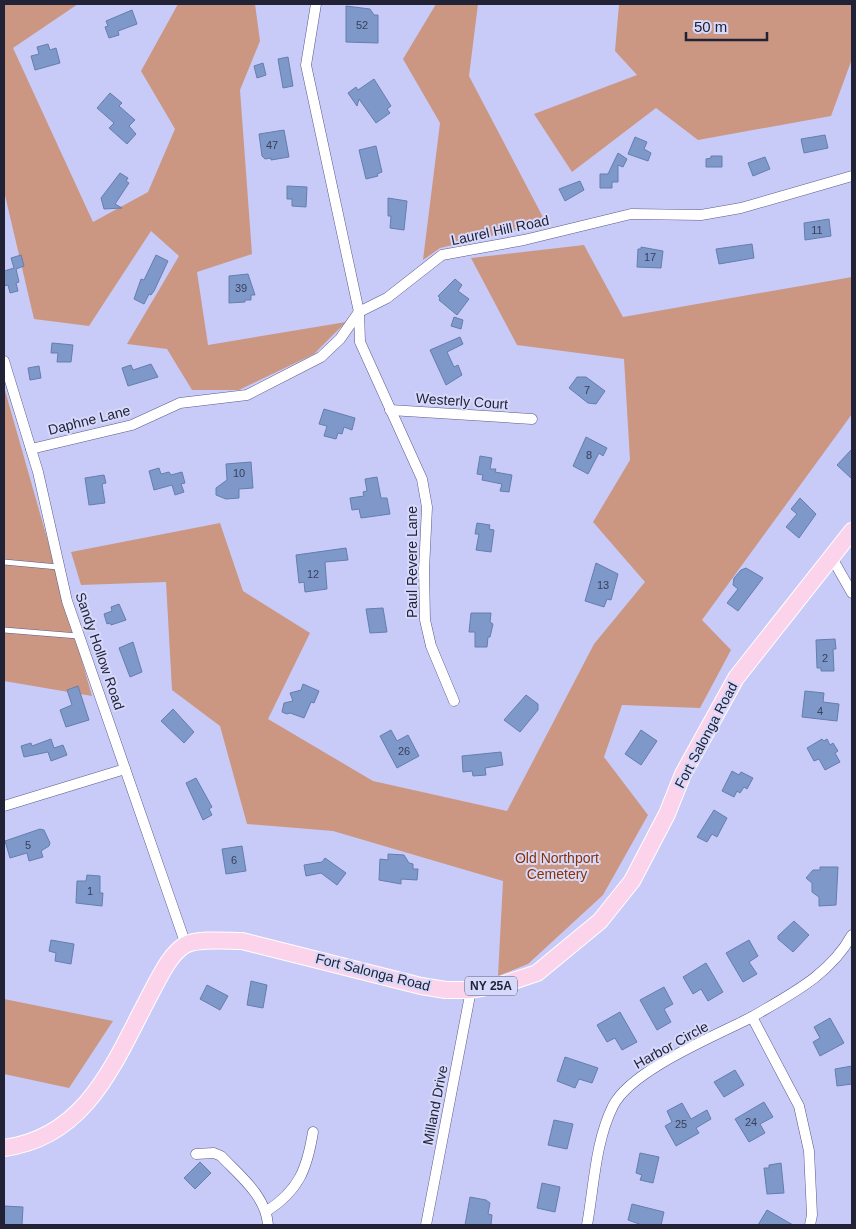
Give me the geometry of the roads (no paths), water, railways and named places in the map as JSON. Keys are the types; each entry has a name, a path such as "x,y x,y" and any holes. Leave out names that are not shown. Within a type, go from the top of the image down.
{"main road":[{"name":"Fort Salonga Road","path":"186,945 212,940 242,941 325,960 421,986 446,990 471,990 504,984 537,973 600,921 632,882 656,836 683,774 736,678 852,531"},
{"path":"4,1148 17,1147 48,1136 81,1111 98,1089 165,966 186,945"}],"street":[{"path":"316,4 306,65 359,312"},
{"name":"Laurel Hill Road","path":"359,312 387,298 442,255 524,240 631,214 701,215 742,208 852,176"},
{"name":"Paul Revere Lane","path":"359,312 360,342 422,479 427,508 424,570 425,620 431,646 454,701"},
{"name":"Daphne Lane","path":"31,449 132,425 180,402 247,395 321,357 340,339 359,312"},
{"name":"Sandy Hollow Road","path":"4,361 31,449 58,567 78,636 186,945"},
{"name":"Westerly Court","path":"390,410 532,419"},
{"path":"832,558 852,593"},
{"path":"4,806 125,769"},
{"name":"Harbor Circle","path":"587,1225 604,1130 614,1105 628,1086 648,1072 808,985 844,951 852,934"},
{"name":"Milland Drive","path":"426,1225 471,990"},
{"path":"752,1017 799,1106 809,1151 812,1215 810,1225"},
{"path":"267,1211 283,1201 297,1184 308,1162 313,1132"},
{"path":"196,1154 214,1153 222,1156 257,1194 267,1211 268,1225"}],"lane":[{"path":"4,562 58,567"},
{"path":"4,630 78,636"}],"park label":[{"name":"Old Northport Cemetery","path":"557,866"}]}
